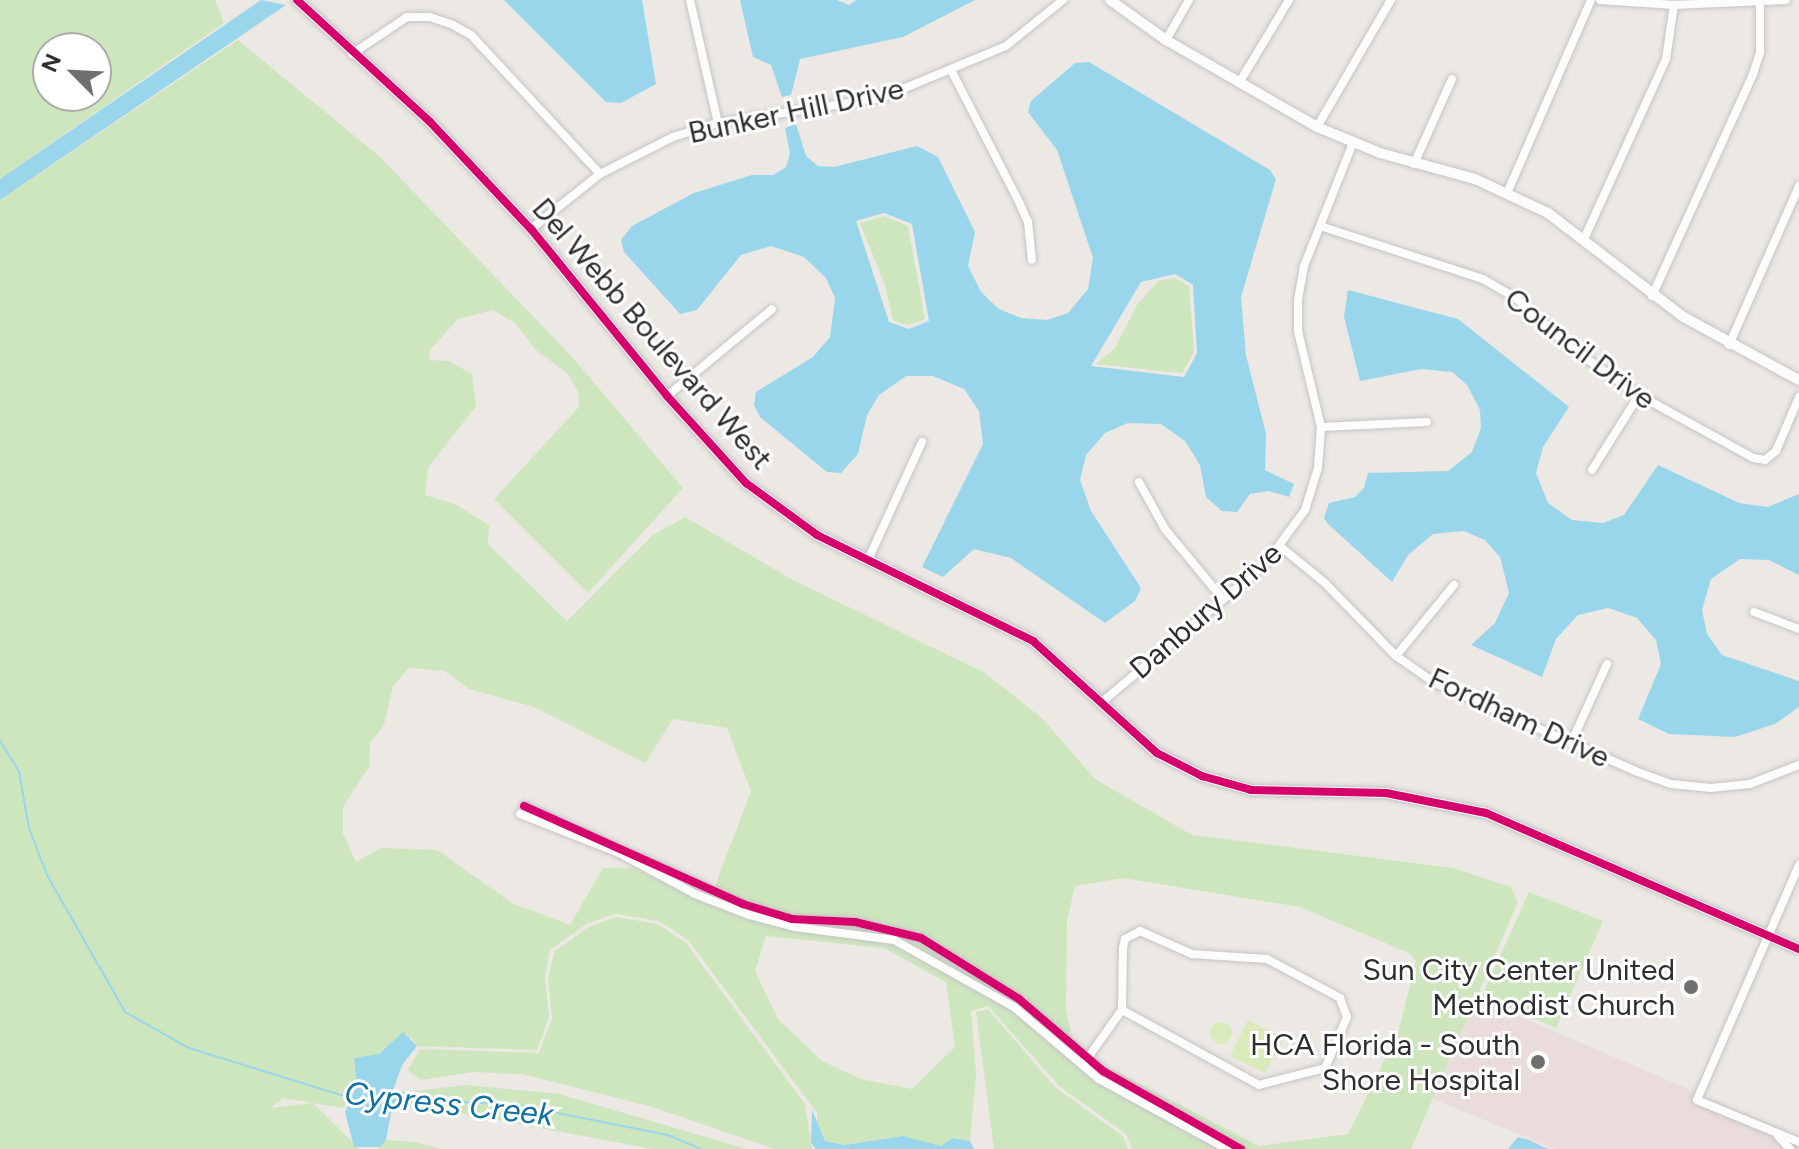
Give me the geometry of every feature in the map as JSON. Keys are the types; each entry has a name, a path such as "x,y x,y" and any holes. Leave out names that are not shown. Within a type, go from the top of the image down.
{"street":[{"name":"Del Webb Boulevard West","path":"297,0 352,54 430,122 531,229 721,459 777,508 868,560 1033,641 1149,747 1218,782 1281,794 1386,793 1486,813 1799,949"},
{"path":"690,0 718,123"},
{"name":"Bunker Hill Drive","path":"531,229 600,174 673,137 718,123 881,98 952,72 1006,46 1063,0"},
{"path":"1110,0 1166,40 1317,127 1414,164 1508,191 1584,239 1652,296 1729,346 1799,380"},
{"path":"1166,40 1189,0"},
{"path":"1239,83 1289,0"},
{"path":"1317,127 1391,0"},
{"path":"1508,191 1591,0"},
{"path":"1600,0 1674,5 1786,0"},
{"path":"1652,296 1753,74 1760,52 1760,3"},
{"path":"1584,239 1666,59 1674,5"},
{"path":"352,54 407,17 430,17 453,25 471,35 600,174"},
{"path":"952,72 1019,202 1032,260"},
{"path":"1414,164 1452,79"},
{"name":"Danbury Drive","path":"1101,703 1281,547 1311,495 1321,427 1298,316 1304,266 1353,143"},
{"path":"1729,346 1799,186"},
{"name":"Council Drive","path":"1320,226 1483,279 1517,299 1571,348 1674,418 1765,460 1776,451 1799,397"},
{"path":"667,396 772,309"},
{"path":"1592,470 1639,395"},
{"path":"1321,427 1427,422"},
{"path":"868,560 922,442"},
{"path":"1139,482 1165,529 1223,599"},
{"name":"Fordham Drive","path":"1281,547 1325,583 1396,656 1435,683 1571,743 1671,784 1750,784 1796,767"},
{"path":"1396,656 1454,585"},
{"path":"1754,612 1799,629"},
{"path":"1571,743 1607,664"},
{"path":"1796,767 1799,778"},
{"path":"522,810 743,904 792,919 855,922 921,938 1019,999 1084,1063 1241,1149"},
{"path":"536,816 749,915 795,927 894,940 1014,1007 1084,1063 1227,1149"},
{"path":"1799,865 1697,1100 1777,1136 1799,1142"},
{"path":"1084,1063 1122,1010 1125,939 1140,931 1192,954 1267,959 1340,998 1347,1017 1325,1068 1259,1085 1122,1010"},
{"path":"1777,1136 1790,1149"}],"shaded area":[{"name":"HCA Florida - South Shore Hospital","path":"1477,998 1797,1136 1799,1149 1555,1149 1433,1099"}],"green space":[{"path":"0,0 215,0 224,23 112,101 112,32 32,32 32,112 96,112 0,179"},
{"path":"238,40 380,157 574,359 683,488 588,593 494,499 579,407 578,392 568,374 536,350 515,323 493,310 458,319 430,350 429,360 449,361 472,374 476,406 428,468 425,495 455,504 489,525 488,544 567,621 653,535 685,517 793,580 985,673 1043,719 1095,779 1192,835 1453,868 1511,887 1518,902 1411,1149 1132,1149 1126,1134 1059,1086 988,1006 971,1011 976,1074 970,1141 952,1138 942,1146 930,1146 902,1136 844,1145 825,1141 817,1131 817,1113 688,940 659,921 616,914 588,923 550,950 545,978 549,1018 537,1050 417,1046 411,1037 356,1066 358,1084 343,1108 313,1103 360,1149 0,1149 0,200","holes":["409,668 445,671 469,689 534,707 645,763 673,719 727,728 751,791 708,904 633,868 603,868 570,925 512,903 437,850 381,848 356,862 343,834 343,807 369,767 370,743 384,725 393,686","1123,878 1300,907 1409,953 1416,961 1398,1033 1348,1134 1259,1146 1107,1067 1073,1043 1066,1009 1067,921 1075,886","766,936 884,948 946,982 955,1047 912,1089 861,1079 822,1061 778,1019 755,971","283,1098 313,1103 270,1108"]},
{"path":"884,216 908,226 925,319 908,325 893,320 885,285 860,223"},
{"path":"1175,278 1189,286 1194,352 1182,373 1095,364 1115,348 1137,305 1158,281"},
{"path":"1529,892 1603,921 1556,1028 1482,996"},
{"path":"616,917 658,924 686,943 805,1104 812,1149 775,1149 652,1107 522,1074 474,1072 421,1080 408,1070 420,1049 539,1053 552,1018 548,978 554,952 590,926"},
{"path":"988,1009 1056,1088 1123,1136 1128,1149 994,1149 976,1012"},
{"path":"1248,1020 1284,1038 1265,1073 1230,1056"},
{"path":"1221,1022 1229,1025 1232,1033 1229,1041 1221,1044 1213,1041 1210,1033 1213,1025"},
{"path":"466,1085 559,1094 747,1149 653,1149 415,1105 415,1091"},
{"path":"386,1140 415,1142 442,1149 376,1149"}],"water":[{"path":"261,0 286,5 0,200 0,179 98,112 112,112 112,102"},
{"path":"504,0 642,0 656,84 621,103 606,102"},
{"path":"740,0 837,0 849,5 856,0 975,0 903,37 800,59 791,95 782,97 771,65 753,57"},
{"path":"1089,62 1270,170 1276,179 1241,297 1246,355 1266,434 1265,470 1294,484 1289,497 1268,491 1250,494 1237,512 1222,511 1206,497 1200,465 1185,441 1161,424 1128,423 1105,433 1086,455 1080,480 1091,511 1141,588 1135,601 1105,623 1011,558 974,549 943,577 922,567 983,444 979,411 964,389 933,376 906,376 879,395 867,415 858,454 841,473 827,472 760,417 754,405 756,392 813,357 830,337 835,298 826,278 804,257 771,246 741,255 697,310 680,314 624,252 621,240 632,226 694,193 752,175 773,175 786,167 790,153 785,128 796,124 806,156 818,166 834,167 917,146 938,157 975,232 968,266 981,292 999,309 1021,318 1047,320 1068,313 1088,289 1093,258 1057,150 1028,112 1031,101 1075,63","holes":["884,213 912,224 929,321 909,329 889,322 856,221","1175,274 1193,285 1197,353 1184,377 1091,366 1141,282"]},
{"path":"1348,290 1458,319 1569,407 1543,447 1536,473 1548,503 1572,520 1603,523 1624,515 1658,465 1739,503 1768,507 1799,494 1799,575 1769,560 1740,559 1711,579 1702,610 1707,634 1722,655 1799,681 1799,707 1775,724 1735,737 1669,734 1638,719 1661,664 1656,640 1637,618 1608,608 1578,615 1556,639 1542,677 1471,645 1495,623 1509,593 1500,557 1485,540 1464,531 1433,534 1408,555 1392,582 1328,524 1324,518 1329,503 1355,497 1364,488 1368,473 1448,471 1472,452 1481,428 1480,410 1467,385 1452,372 1421,369 1360,381 1344,317"},
{"path":"403,1032 417,1046 402,1065 393,1091 412,1092 413,1103 392,1108 386,1140 380,1147 354,1147 345,1112 357,1084 354,1058 379,1054"},
{"path":"812,1110 825,1141 844,1145 903,1136 941,1146 952,1138 970,1141 974,1149 816,1149 811,1143"},
{"path":"1518,1137 1529,1140 1548,1149 1508,1149"}],"waterway":[{"name":"Cypress Creek","path":"0,741 19,772 29,828 47,875 125,1012 189,1048 354,1099"},
{"name":"Cypress Creek","path":"412,1099 517,1105 668,1135 701,1149"}],"cycle path":[{"path":"297,0 430,122 531,229 667,396 746,483 817,535 1033,641 1157,753 1202,776 1251,790 1386,793 1486,813 1799,949"},
{"path":"524,806 743,904 792,919 855,922 921,938 1019,999 1103,1071 1241,1149"}],"place":[{"name":"Sun City Center United Methodist Church","path":"1691,987"},
{"name":"HCA Florida - South Shore Hospital","path":"1538,1062"}]}
